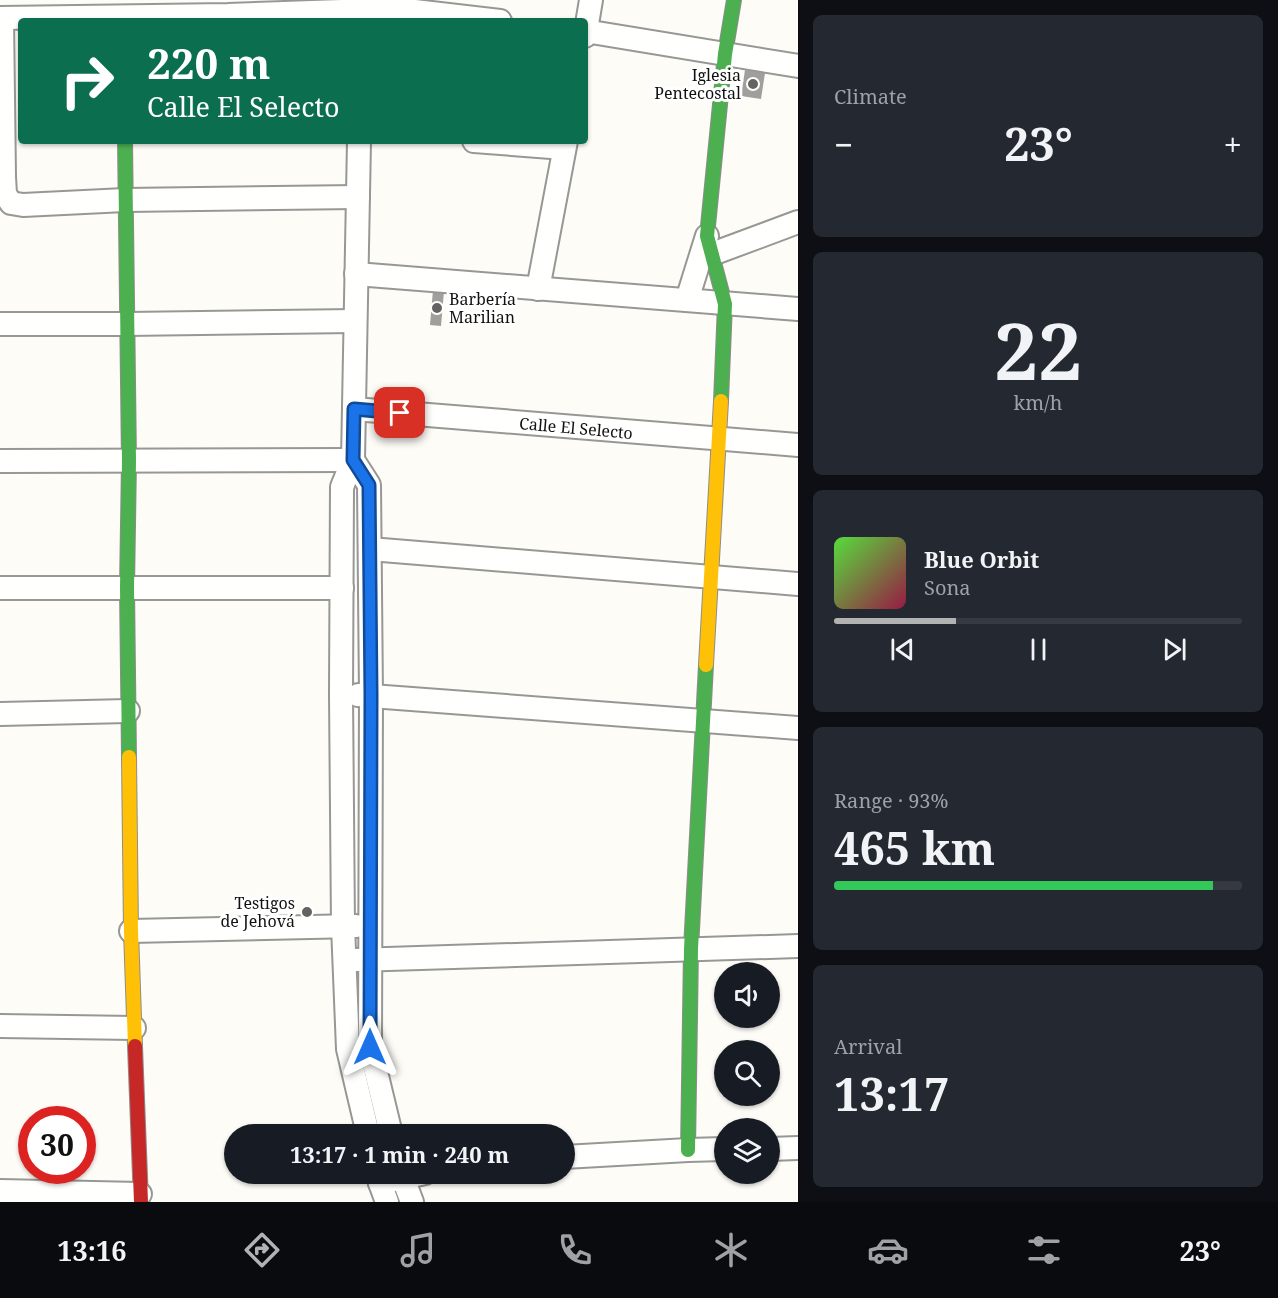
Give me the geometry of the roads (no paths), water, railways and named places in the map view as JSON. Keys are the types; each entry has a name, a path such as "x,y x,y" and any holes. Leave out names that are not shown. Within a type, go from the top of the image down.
{"street":[{"path":"588,18 591,0"},
{"path":"687,300 710,245 725,54 734,0"},
{"path":"358,196 125,200 23,205 5,203 1,18 398,9 474,18"},
{"path":"588,33 798,66"},
{"path":"0,1191 141,1198 131,931 127,588 129,461 124,144"},
{"path":"358,144 353,460 342,487 341,694 343,926 348,1049 366,1124"},
{"path":"538,289 565,144"},
{"path":"710,245 798,222"},
{"path":"688,1150 691,949 702,721 720,440 725,304 710,245"},
{"path":"356,274 798,309"},
{"path":"0,324 355,321"},
{"name":"Calle El Selecto","path":"354,409 798,445"},
{"path":"0,461 353,460"},
{"path":"353,460 369,485 370,1047 389,1124"},
{"path":"370,549 798,584"},
{"path":"0,588 342,588"},
{"path":"341,694 798,729"},
{"path":"0,714 128,711"},
{"path":"131,931 370,927"},
{"path":"345,960 798,946"},
{"path":"0,1026 134,1028"},
{"path":"780,1149 798,1148"},
{"path":"575,1156 714,1149"},
{"path":"404,1184 412,1202"}],"place":[{"name":"Iglesia Pentecostal","path":"753,84"},
{"name":"Barbería Marilian","path":"437,308"},
{"name":"Testigos de Jehová","path":"307,912"}]}
